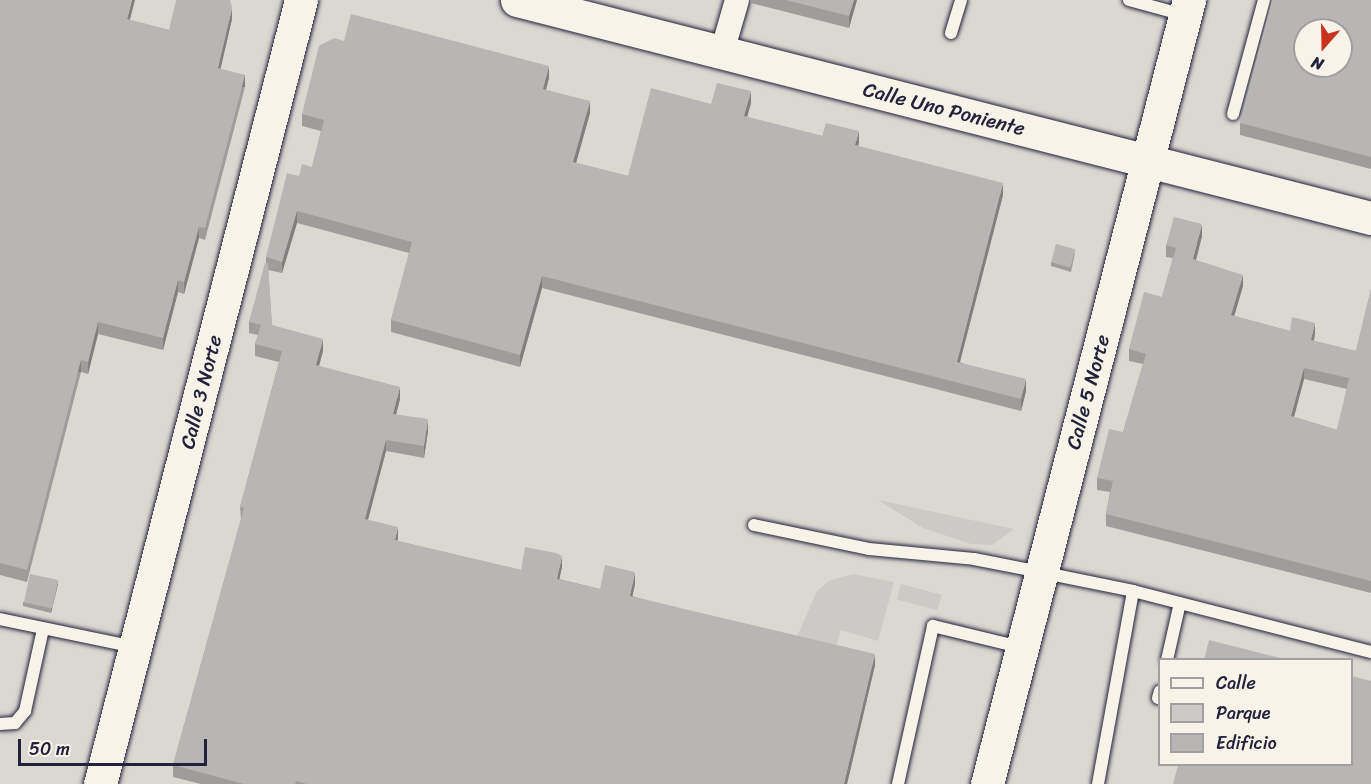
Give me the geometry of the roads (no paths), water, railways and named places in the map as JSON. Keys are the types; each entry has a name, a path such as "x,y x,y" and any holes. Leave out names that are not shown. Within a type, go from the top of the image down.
{"street":[{"name":"Calle 3 Norte","path":"100,784 301,0"},
{"name":"Calle Uno Poniente","path":"517,0 1371,218"},
{"path":"722,52 737,0"},
{"name":"Calle 5 Norte","path":"987,784 1187,8"}],"lane":[{"path":"951,33 961,0"},
{"path":"1129,0 1187,8"},
{"path":"1233,114 1264,0"},
{"path":"754,525 869,549 974,559 1134,591 1371,652"},
{"path":"1098,784 1134,591"},
{"path":"1167,658 1180,603"},
{"path":"0,619 135,648"},
{"path":"898,784 933,626 1021,647"},
{"path":"0,724 15,723 25,711 43,629"}]}
